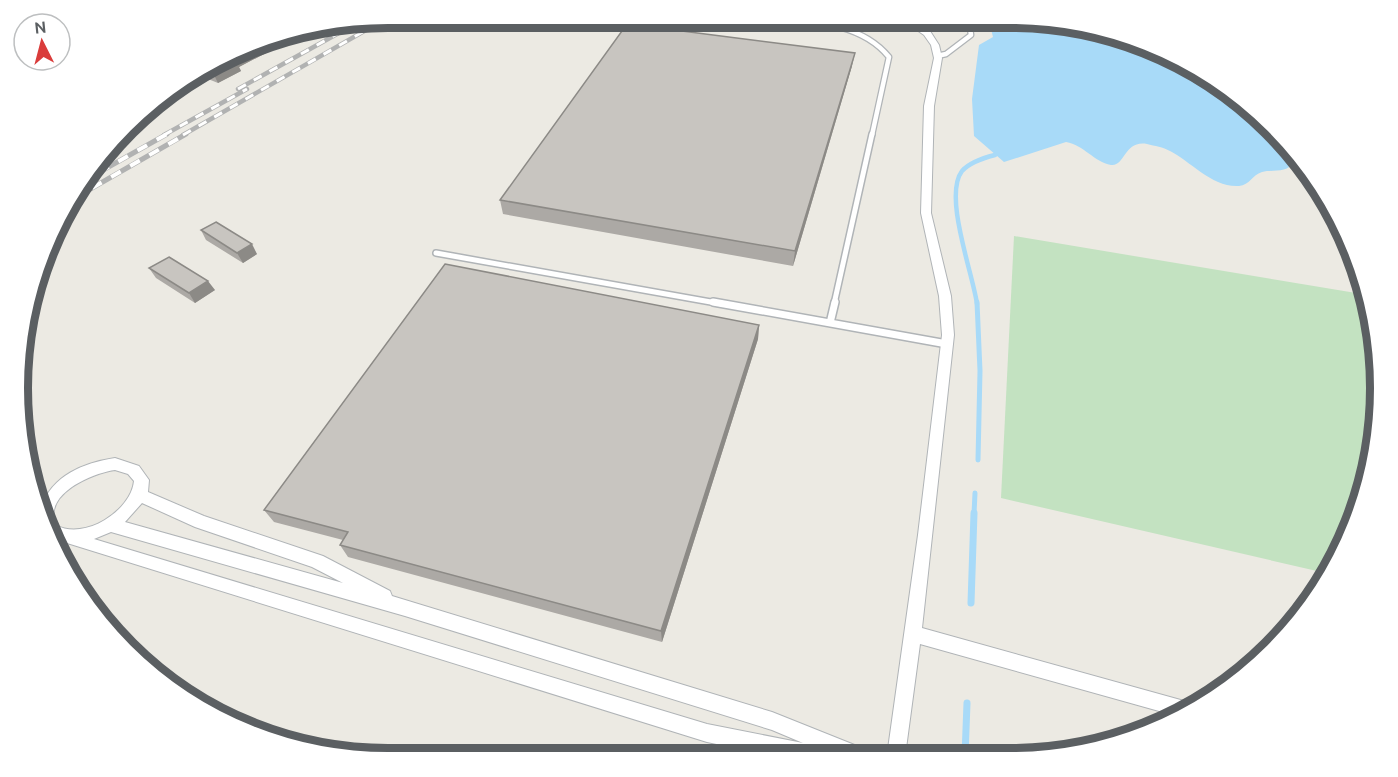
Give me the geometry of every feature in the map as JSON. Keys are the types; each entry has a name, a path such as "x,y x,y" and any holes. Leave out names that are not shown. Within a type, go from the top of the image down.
{"street":[{"path":"897,748 947,344 945,296 926,213 928,106 937,56 935,45 927,33 919,28"},
{"path":"49,507 58,490 85,471 108,465 128,466 136,471 141,480 139,495 125,515 111,525 79,537 64,537"},
{"path":"139,495 200,522 317,561 405,608"},
{"path":"111,525 405,608 772,721 838,748"},
{"path":"60,535 707,733 781,748"},
{"path":"913,634 1177,707"}],"lane":[{"path":"830,323 889,57 879,44 855,32 841,28"},
{"path":"937,56 946,54 970,35 970,28"},
{"path":"436,253 947,344"}],"green space":[{"path":"1014,236 1356,293 1363,318 1370,388 1363,459 1342,526 1319,571 1001,498"}],"water":[{"path":"989,28 1033,29 1065,33 1098,42 1105,42 1147,56 1190,77 1229,103 1264,134 1291,165 1288,168 1262,172 1246,184 1239,186 1220,183 1178,155 1147,144 1139,144 1129,149 1116,165 1099,161 1078,146 1066,142 1004,162 974,136 972,99 979,45 993,37"}],"building":[{"path":"624,28 658,28 855,53 795,251 500,200"},
{"path":"216,222 252,244 237,253 201,230"},
{"path":"169,257 208,281 189,293 149,268"},
{"path":"445,264 759,325 661,631 340,545 348,532 264,510"}],"waterway":[{"path":"977,304 957,216 957,183 962,171 969,165 995,155"},
{"path":"977,302 980,371 978,460"},
{"path":"974,514 975,493"},
{"path":"971,603 974,513"},
{"path":"965,748 967,703"}],"railway":[{"path":"183,135 368,29"},
{"path":"238,89 340,32"},
{"path":"164,135 247,89"},
{"path":"102,171 167,134"},
{"path":"87,191 186,134"}]}
